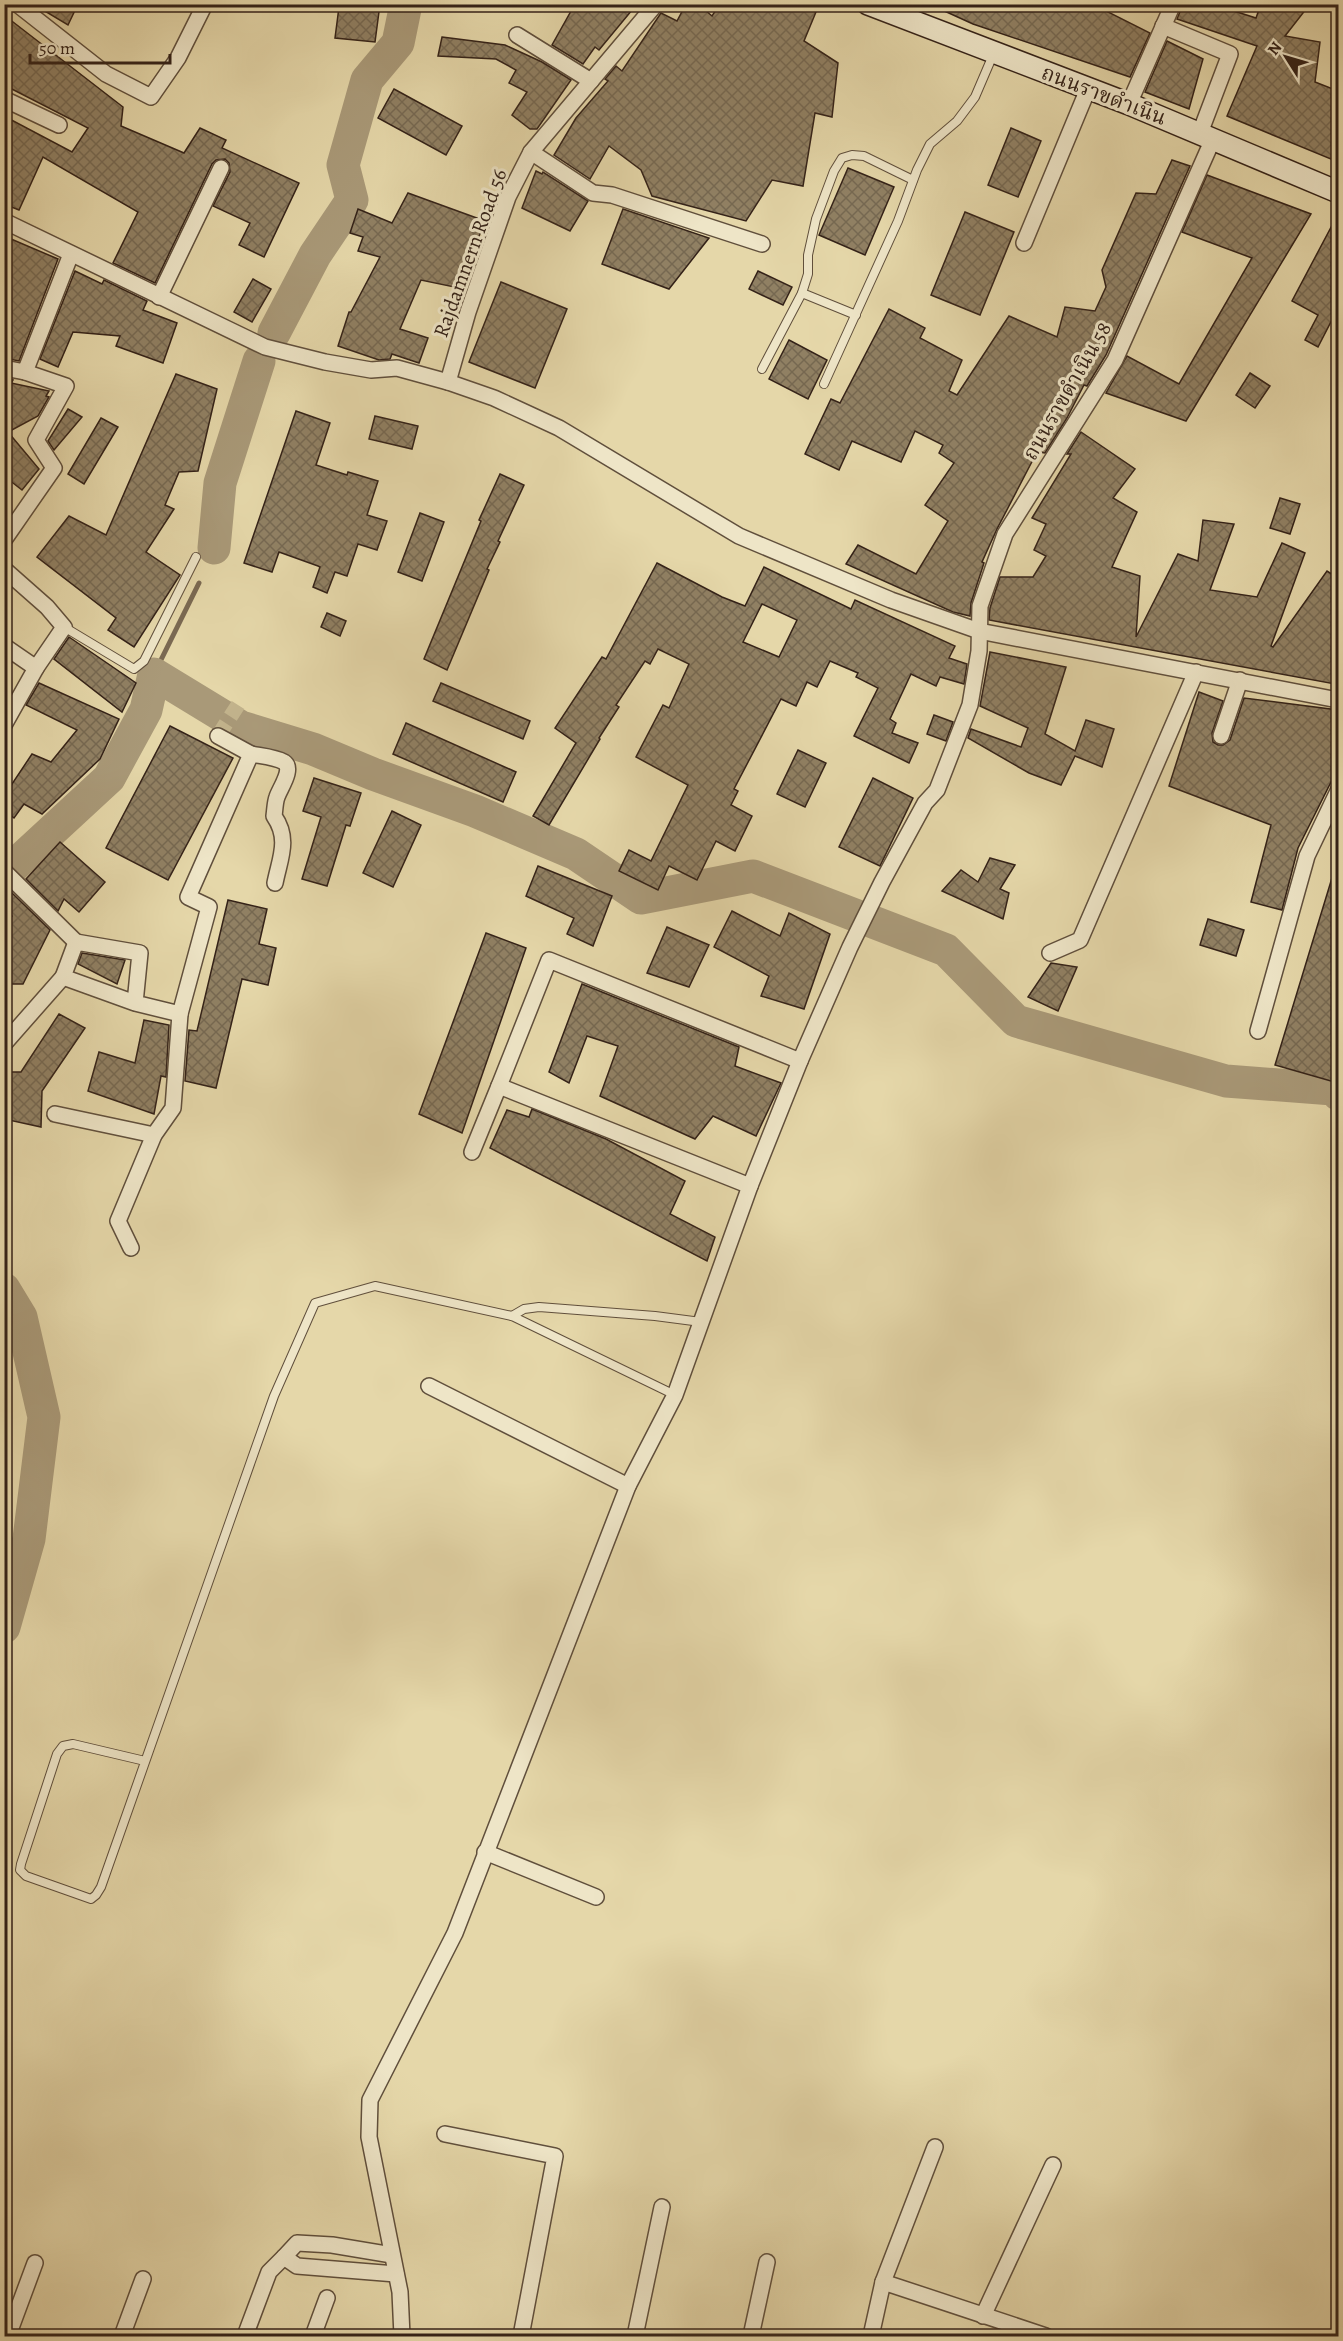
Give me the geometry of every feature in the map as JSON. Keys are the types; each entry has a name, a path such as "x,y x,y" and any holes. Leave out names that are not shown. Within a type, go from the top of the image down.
{"main road":[{"name":"ถนนราขดำเนิน","path":"868,4 1130,104 1338,192"}],"street":[{"path":"16,4 106,74 151,97 178,58 205,4"},
{"name":"Rajdamnern Road 56","path":"448,382 468,312 508,197 531,152 656,4"},
{"path":"1130,104 1173,4"},
{"name":"ถนนราขดำเนิน 58","path":"402,2337 396,2274 369,2137 370,2100 455,1933 628,1486 675,1395 750,1186 800,1061 850,947 882,882 925,803 937,790 970,705 979,651 980,606 1005,534 1115,360 1207,136 1230,54 1162,26"},
{"path":"518,35 591,81"},
{"path":"1024,243 1088,89"},
{"path":"4,99 59,125"},
{"path":"531,152 593,193 612,195 762,244"},
{"path":"159,297 221,168"},
{"path":"4,221 265,347 324,362 371,370 397,368 494,398 559,428 739,536 891,600 979,631 1338,700"},
{"path":"25,372 71,254"},
{"path":"4,368 25,372 66,386 36,440 54,468 4,540"},
{"path":"4,569 46,607 64,627 36,668 4,725"},
{"path":"4,646 36,668"},
{"path":"1050,953 1080,940 1196,672"},
{"path":"1221,736 1240,680"},
{"path":"218,736 251,754 278,760 288,766 288,772 276,799 274,816 281,827 284,838 275,884"},
{"path":"131,1248 118,1221 154,1135 173,1108 180,1014 209,907 188,897 251,754"},
{"path":"1258,1031 1306,856 1338,791"},
{"path":"4,872 76,942 140,953 135,1003"},
{"path":"4,1044 63,977 76,942"},
{"path":"472,1152 549,960 800,1061"},
{"path":"63,977 135,1003 180,1014"},
{"path":"499,1086 750,1186"},
{"path":"55,1114 154,1135"},
{"path":"429,1386 628,1486"},
{"path":"485,1852 596,1897"},
{"path":"445,2134 555,2156 521,2337"},
{"path":"871,2337 882,2282 935,2147"},
{"path":"983,2316 1053,2165"},
{"path":"635,2337 662,2207"},
{"path":"245,2337 269,2272 297,2243 332,2245 392,2255"},
{"path":"284,2257 297,2266 396,2274"},
{"path":"751,2337 767,2262"},
{"path":"8,2337 34,2264"},
{"path":"122,2337 144,2279"},
{"path":"882,2282 1046,2337"},
{"path":"314,2337 327,2298"}],"lane":[{"path":"824,384 898,221 913,180 930,144 957,121 975,96 994,52"},
{"path":"762,369 802,293 808,274 808,255 816,219 834,171 842,158 852,155 864,156 913,180"},
{"path":"802,293 856,315"},
{"path":"64,627 134,669 144,661 196,557"},
{"path":"145,1761 73,1744 63,1746 57,1754 20,1870 26,1876 91,1899 96,1895 145,1761 274,1396 315,1303 375,1286 512,1316 675,1395"},
{"path":"512,1316 524,1309 539,1307 655,1316 701,1323"}],"building":[{"path":"33,4 78,4 68,25"},
{"path":"358,4 380,4 375,42 335,38 339,7 357,9"},
{"path":"575,4 637,4 599,50 595,47 583,64 552,45"},
{"path":"686,4 698,4 712,16 720,4 797,4 816,12 804,41 838,63 832,117 815,113 803,186 772,180 746,221 652,196 641,170 609,146 590,179 554,155 576,118 608,81 605,79 616,66 622,71 661,13 677,21"},
{"path":"929,4 1107,4 1104,10 1150,33 1130,77 973,24"},
{"path":"1183,4 1212,4 1256,18 1261,4 1310,4 1285,36 1320,42 1315,82 1338,91 1338,162 1227,116 1257,46 1177,19"},
{"path":"4,15 123,107 121,126 184,153 200,128 226,140 222,148 299,183 264,257 239,245 250,223 213,206 230,172 229,163 225,159 216,160 212,164 155,283 113,263 138,212 43,157 19,210 4,204 4,116 72,152 88,128 4,85"},
{"path":"442,37 505,45 542,62 571,80 537,129 530,129 512,115 527,92 509,83 516,70 496,59 438,56"},
{"path":"1167,41 1203,59 1189,109 1145,92"},
{"path":"394,89 462,126 446,155 378,118"},
{"path":"1011,128 1041,141 1018,197 988,185"},
{"path":"1172,160 1190,166 1106,355 1087,386 1084,385 1045,453 1037,452 997,529 982,562 984,563 971,603 970,616 953,612 846,564 858,545 916,574 948,521 925,505 954,463 939,453 943,445 915,431 901,462 852,441 839,470 805,454 831,399 840,403 889,309 925,328 920,338 962,360 949,391 957,395 1009,316 1057,337 1065,307 1095,311 1106,287 1102,270 1136,193 1156,194"},
{"path":"848,168 894,187 865,255 819,235"},
{"path":"536,171 542,174 543,172 588,201 570,231 522,208"},
{"path":"1207,175 1311,214 1186,421 1106,393 1127,356 1179,384 1252,258 1182,232"},
{"path":"408,193 485,221 459,288 421,280 400,329 428,338 419,363 392,354 390,359 379,360 338,346 349,312 380,257 358,251 363,237 350,233 358,209 392,223"},
{"path":"623,209 709,238 669,289 602,264"},
{"path":"965,212 1014,232 980,315 931,295"},
{"path":"1338,214 1338,308 1318,347 1305,340 1318,315 1292,301"},
{"path":"4,236 58,259 19,361 4,358"},
{"path":"75,271 102,284 104,280 147,301 143,310 177,323 163,363 116,346 120,336 73,332 58,367 40,359"},
{"path":"758,271 792,287 783,305 749,289"},
{"path":"253,279 271,289 252,322 234,312"},
{"path":"501,282 567,309 535,388 469,362"},
{"path":"789,340 827,360 808,399 769,379"},
{"path":"1250,373 1270,386 1255,408 1236,395"},
{"path":"176,374 217,389 198,471 179,472 165,505 174,509 146,552 180,575 134,647 108,630 116,618 37,557 69,516 106,535"},
{"path":"4,378 13,380 11,383 49,391 46,396 49,397 38,416 8,432 39,469 22,490 4,476"},
{"path":"68,409 82,417 54,450 48,441"},
{"path":"296,411 330,423 316,465 347,475 348,472 378,481 367,515 387,521 377,550 358,544 347,576 335,572 327,593 313,587 320,567 318,566 279,552 272,572 244,563"},
{"path":"375,416 418,426 412,449 369,439"},
{"path":"101,418 118,427 84,484 68,474"},
{"path":"1081,432 1135,469 1113,498 1137,512 1112,567 1140,576 1136,637 1178,554 1198,561 1203,520 1234,524 1210,590 1257,597 1282,543 1305,553 1271,646 1273,647 1327,571 1338,578 1338,675 1335,684 989,620 990,608 1000,577 1033,577 1046,556 1034,550 1046,524 1032,518 1071,454 1067,454"},
{"path":"500,474 524,485 498,541 500,542 487,569 489,570 447,670 424,659 481,521 479,520"},
{"path":"1280,498 1300,504 1290,534 1270,528"},
{"path":"420,513 444,522 422,581 398,572"},
{"path":"657,563 722,597 745,606 764,567 851,609 855,600 955,646 949,658 967,664 964,684 940,677 936,686 911,674 890,719 896,723 892,733 918,743 909,763 854,736 878,688 856,677 858,673 830,661 817,687 807,682 796,706 781,699 734,789 738,791 731,805 752,816 735,851 716,841 697,880 669,866 658,890 619,871 629,850 651,861 688,785 636,757 663,705 669,708 689,664 658,649 650,664 645,661 616,705 619,707 549,825 533,816 576,743 555,728 602,657 606,659","holes":["762,604 797,620 779,657 743,642"]},
{"path":"327,613 346,621 340,636 321,627"},
{"path":"69,637 136,683 122,712 54,659"},
{"path":"990,652 1066,667 1045,734 1075,751 1086,720 1114,729 1102,767 1075,756 1061,785 1029,773 968,738 971,729 1021,747 1028,728 980,706"},
{"path":"39,683 119,719 100,759 42,814 24,804 14,818 4,810 4,796 32,754 51,762 77,730 26,705"},
{"path":"441,683 530,721 523,739 433,701"},
{"path":"1199,692 1223,701 1212,733 1213,742 1218,745 1223,745 1230,740 1244,698 1338,710 1338,768 1298,848 1282,910 1251,902 1271,825 1169,786"},
{"path":"934,715 953,722 946,741 927,734"},
{"path":"406,723 516,772 503,802 393,754"},
{"path":"170,726 233,758 168,880 106,848"},
{"path":"798,750 826,763 805,807 777,794"},
{"path":"314,778 361,793 350,826 346,825 327,886 302,879 321,817 303,811"},
{"path":"873,778 913,798 880,866 839,847"},
{"path":"392,811 421,825 393,887 363,873"},
{"path":"60,842 105,882 79,912 64,899 58,911 26,879"},
{"path":"990,858 1015,865 1000,889 1009,893 1003,919 942,891 961,870 978,882"},
{"path":"538,866 612,896 593,946 567,934 574,918 526,896"},
{"path":"1335,868 1338,869 1338,1083 1275,1065"},
{"path":"11,892 50,930 23,984 4,984 4,929 12,916 4,907 4,903"},
{"path":"228,900 267,909 259,944 276,948 268,985 242,979 216,1088 185,1081 189,1030 197,1031"},
{"path":"732,911 780,936 789,913 830,934 804,1009 761,996 769,976 714,947"},
{"path":"1208,919 1244,930 1236,956 1200,945"},
{"path":"667,927 709,945 689,987 647,973"},
{"path":"486,933 526,948 462,1133 419,1114"},
{"path":"82,953 125,960 117,984 78,964"},
{"path":"1051,963 1077,967 1058,1011 1028,997"},
{"path":"582,984 739,1047 735,1066 781,1083 756,1136 713,1116 695,1139 600,1096 618,1046 587,1036 569,1083 549,1072"},
{"path":"59,1014 85,1028 42,1091 41,1127 4,1119 4,1072 21,1072"},
{"path":"144,1020 169,1025 166,1077 161,1076 154,1114 88,1091 99,1052 135,1063"},
{"path":"532,1109 606,1139 685,1181 670,1214 715,1237 707,1261 490,1148 507,1110 529,1117"}],"waterway":[{"path":"274,333 315,255 352,200 343,165 367,80 398,43 406,4"},
{"path":"214,548 220,483 259,361"},
{"path":"154,674 199,583"},
{"path":"4,875 109,778 146,710 154,674 241,727 313,749 373,774 475,811 576,854 641,898 753,876 946,950 1016,1021 1226,1081 1333,1089 1338,1094"},
{"path":"4,1289 21,1317 44,1417 29,1539 4,1627"}],"tunnel":[{"path":"218,736 238,705"}]}
